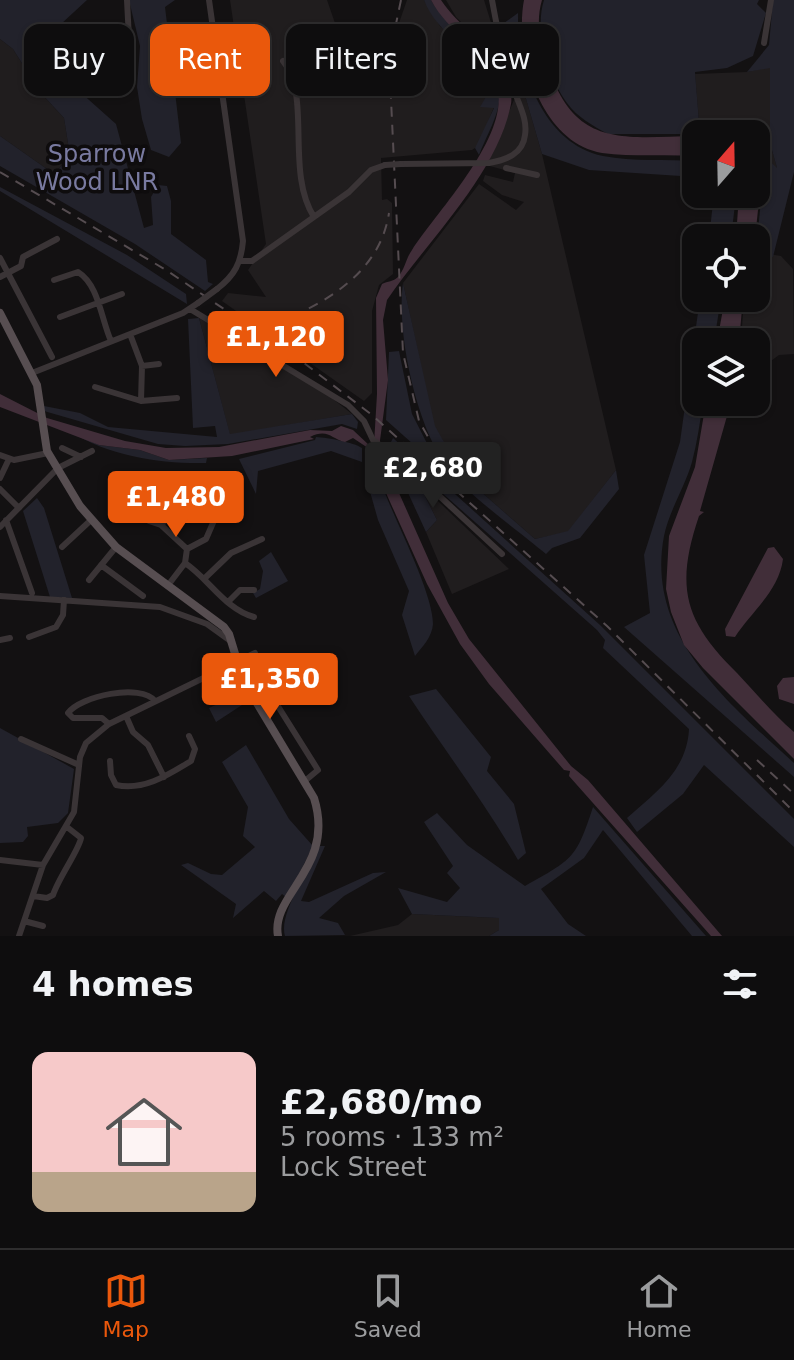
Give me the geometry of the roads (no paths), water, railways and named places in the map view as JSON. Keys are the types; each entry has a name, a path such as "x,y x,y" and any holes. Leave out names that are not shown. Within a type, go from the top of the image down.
{"main road":[{"path":"0,313 32,373 48,453 91,520 116,547 224,627 252,696 306,780 320,816 318,845 304,878 279,915 277,934"}],"street":[{"path":"127,0 128,24"},
{"path":"32,373 190,309 230,279 241,261 243,241 209,0"},
{"path":"241,261 252,261 314,217 371,170 385,165 503,161 520,148 525,137 525,119 509,75 492,0"},
{"path":"764,43 771,0"},
{"path":"283,61 286,67"},
{"path":"295,96 301,194 314,217"},
{"path":"506,168 537,175"},
{"path":"0,277 21,266 23,257 57,239"},
{"path":"0,258 52,357"},
{"path":"54,280 78,272 83,275 98,304 111,341"},
{"path":"60,317 122,294"},
{"path":"190,309 348,405 364,421 373,440 502,554"},
{"path":"130,334 142,366 141,401"},
{"path":"42,338 49,335"},
{"path":"142,366 159,364"},
{"path":"95,387 141,401 177,398"},
{"path":"62,448 81,457"},
{"path":"0,527 58,468 92,451"},
{"path":"0,455 9,459 48,453"},
{"path":"1,476 9,459"},
{"path":"0,489 19,508"},
{"path":"161,525 191,493"},
{"path":"187,549 206,539 216,516"},
{"path":"6,520 32,593"},
{"path":"62,547 91,520"},
{"path":"149,521 161,525 187,549"},
{"path":"206,577 231,553 262,539"},
{"path":"89,580 116,547"},
{"path":"169,584 185,563 187,549"},
{"path":"185,563 206,577 229,601 254,617"},
{"path":"101,565 143,596"},
{"path":"229,601 237,591 254,590"},
{"path":"0,596 160,607 187,615 232,642"},
{"path":"35,639 58,624 64,600"},
{"path":"0,640 10,638"},
{"path":"19,936 43,865 74,812 79,765 86,743 109,724 255,653 264,684 318,770 306,780"},
{"path":"109,724 102,718 73,718 68,713 79,702 138,691 155,701"},
{"path":"126,716 133,732 148,745 164,777"},
{"path":"21,739 79,765"},
{"path":"110,761 111,775 116,785 130,788 164,777 194,758 194,740"},
{"path":"33,896 47,898 53,895 69,858 80,845 81,838 67,827"},
{"path":"0,860 43,865"},
{"path":"24,921 43,926"}],"railway":[{"path":"401,0 389,57 403,353 419,421 448,472"},
{"path":"0,172 166,270 304,363 372,415 607,626 794,812"},
{"path":"276,323 314,306 348,283 375,252 389,213"},
{"path":"757,760 794,794"}],"park label":[{"name":"Sparrow Wood LNR","path":"97,168"}]}
